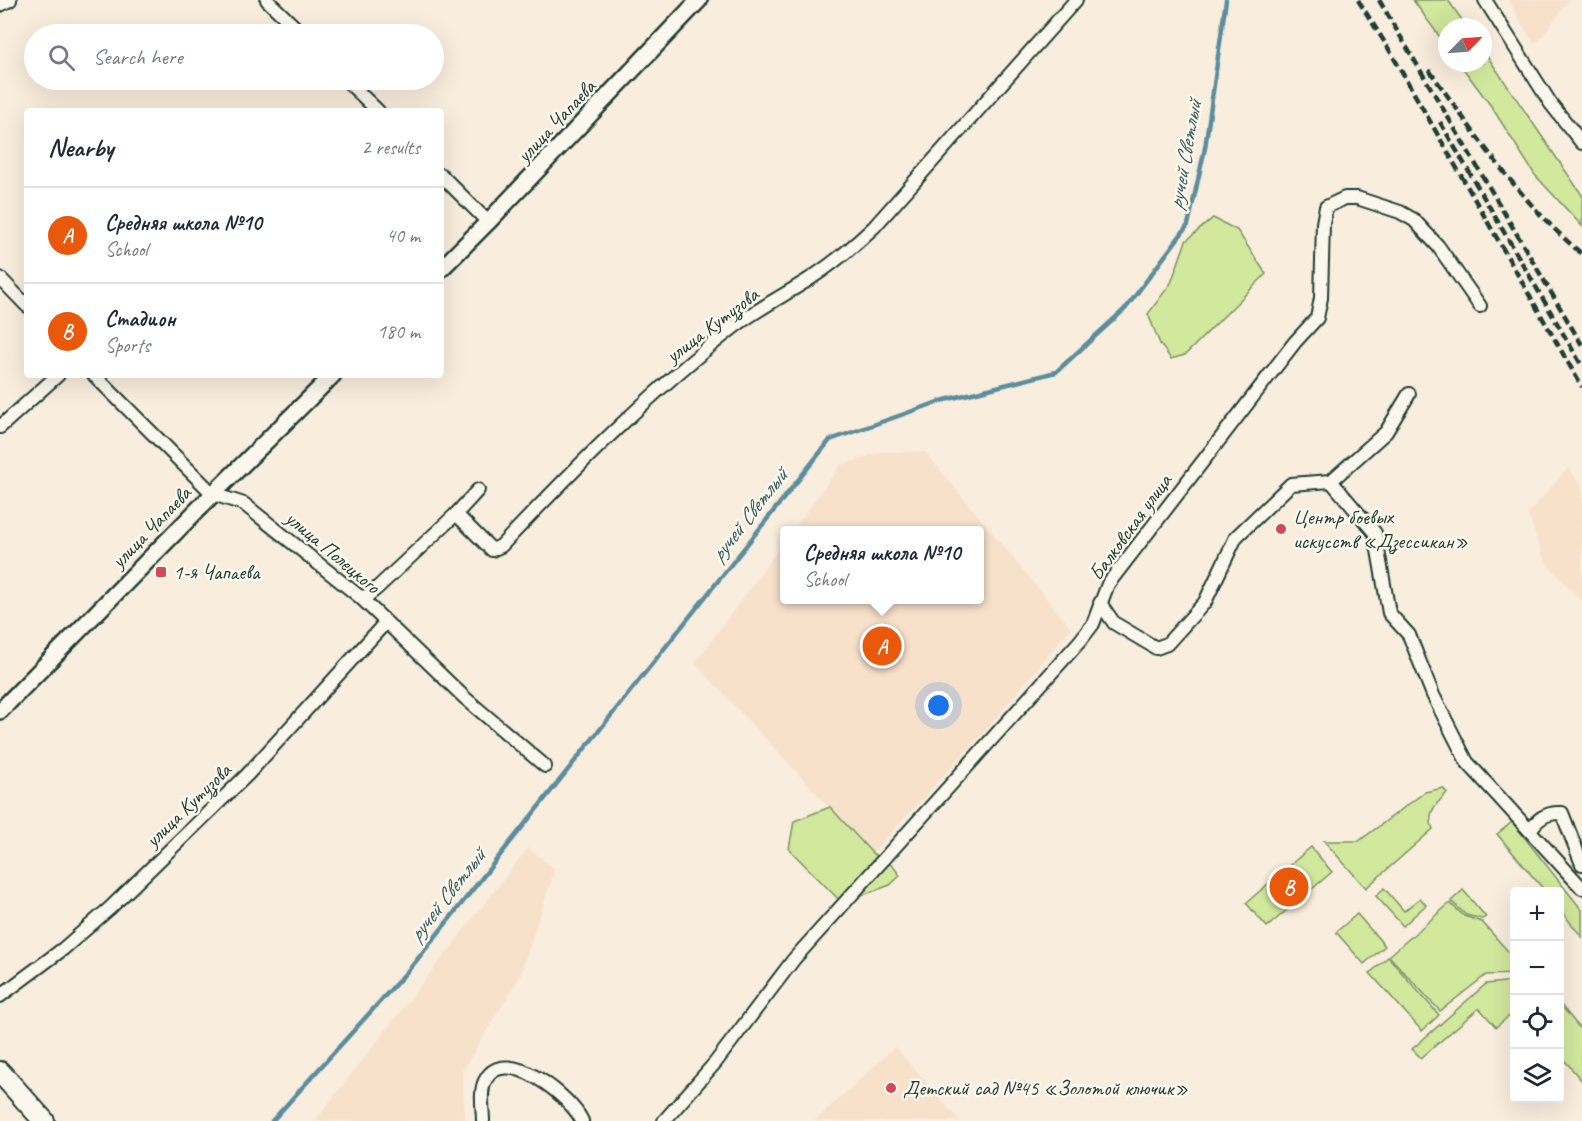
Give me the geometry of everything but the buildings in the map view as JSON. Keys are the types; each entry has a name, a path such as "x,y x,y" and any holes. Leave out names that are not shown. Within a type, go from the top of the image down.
{"main road":[{"path":"0,1072 44,1121"}],"street":[{"path":"0,5 10,0"},
{"path":"267,0 292,24"},
{"name":"улица Чапаева","path":"444,266 699,0"},
{"name":"улица Кутузова","path":"456,514 492,550 501,546 601,442 703,352 736,325 846,253 874,227 1076,0"},
{"path":"1485,0 1551,104 1582,143"},
{"path":"356,90 375,108"},
{"path":"444,178 488,222"},
{"name":"Балковская улица","path":"664,1121 715,1063 794,959 1080,641 1093,624 1108,584 1295,342 1317,318 1321,298 1323,223 1326,207 1345,198 1357,198 1400,212 1414,220 1438,246 1480,306"},
{"path":"0,278 24,303"},
{"path":"0,427 55,378"},
{"name":"улица Полецкого","path":"97,378 213,494 244,504 360,597 465,698 545,766"},
{"name":"улица Чапаева","path":"0,711 330,378"},
{"path":"1100,603 1114,623 1156,648 1167,644 1205,602 1236,537 1291,484 1331,481 1386,432 1409,394"},
{"path":"1331,481 1376,532 1389,613 1409,635 1433,696 1467,762 1582,888"},
{"path":"360,597 367,596 376,589 456,514 478,490"},
{"name":"улица Кутузова","path":"0,996 63,949 110,908 247,775 385,623"},
{"path":"1530,831 1543,816 1562,813 1582,861"},
{"path":"483,1121 482,1096 486,1080 498,1069 513,1068 531,1074 561,1095 578,1111 582,1121"}],"shaded area":[{"path":"1508,0 1569,0 1534,44"},
{"path":"881,452 925,452 1071,628 986,730 872,853 695,663 780,547 780,604 984,604 984,526 796,526 841,465"},
{"path":"1568,468 1582,487 1582,602 1545,561 1528,514"},
{"path":"528,848 555,869 519,978 462,1071 465,1121 315,1121"},
{"name":"Детский сад №45 «Золотой ключик»","path":"895,1047 960,1121 815,1121"}],"green space":[{"path":"1413,0 1448,0 1461,18 1438,18 1438,35"},
{"path":"1492,63 1582,195 1582,226 1535,175 1491,106 1466,72 1492,72"},
{"path":"1213,218 1237,230 1266,274 1185,355 1171,359 1160,344 1148,314 1171,283 1186,241"},
{"path":"1443,788 1447,793 1431,813 1433,829 1366,888 1324,841 1359,841 1425,792"},
{"path":"830,807 872,853 893,866 900,876 890,885 842,903 789,849 794,821"},
{"path":"1512,822 1564,887 1542,887 1497,834"},
{"path":"1311,847 1332,872 1267,927 1246,903"},
{"path":"1564,887 1582,910 1582,937 1564,915"},
{"path":"1384,888 1404,911 1420,898 1426,905 1403,926 1376,896"},
{"path":"1463,890 1486,917 1482,919 1466,915 1451,901"},
{"path":"1450,903 1464,916 1482,922 1510,954 1510,974 1486,975 1440,1011 1389,956"},
{"path":"1357,914 1385,946 1364,964 1336,932"},
{"path":"1388,957 1439,1015 1422,1031 1370,973"},
{"path":"1510,981 1510,1015 1496,1027 1479,1008 1421,1058 1412,1049 1486,984"},
{"path":"1564,1009 1582,1031 1582,1081 1564,1060"}],"waterway":[{"name":"ручей Светлый","path":"272,1121 412,966 830,440 941,401 1056,372 1126,308 1188,225 1205,148 1226,0"}],"railway":[{"path":"1358,0 1387,46 1582,387"},
{"path":"1379,0 1582,345"},
{"path":"1429,70 1519,190 1582,254"},
{"path":"1440,122 1582,366"}],"place":[{"name":"Центр боевых искусств «Дзессикан»","path":"1281,529"},
{"name":"1-я Чапаева","path":"161,572"},
{"name":"Средняя школа №10","path":"882,646"},
{"name":"Стадион","path":"1289,887"},
{"name":"Детский сад №45 «Золотой ключик»","path":"891,1088"}]}
